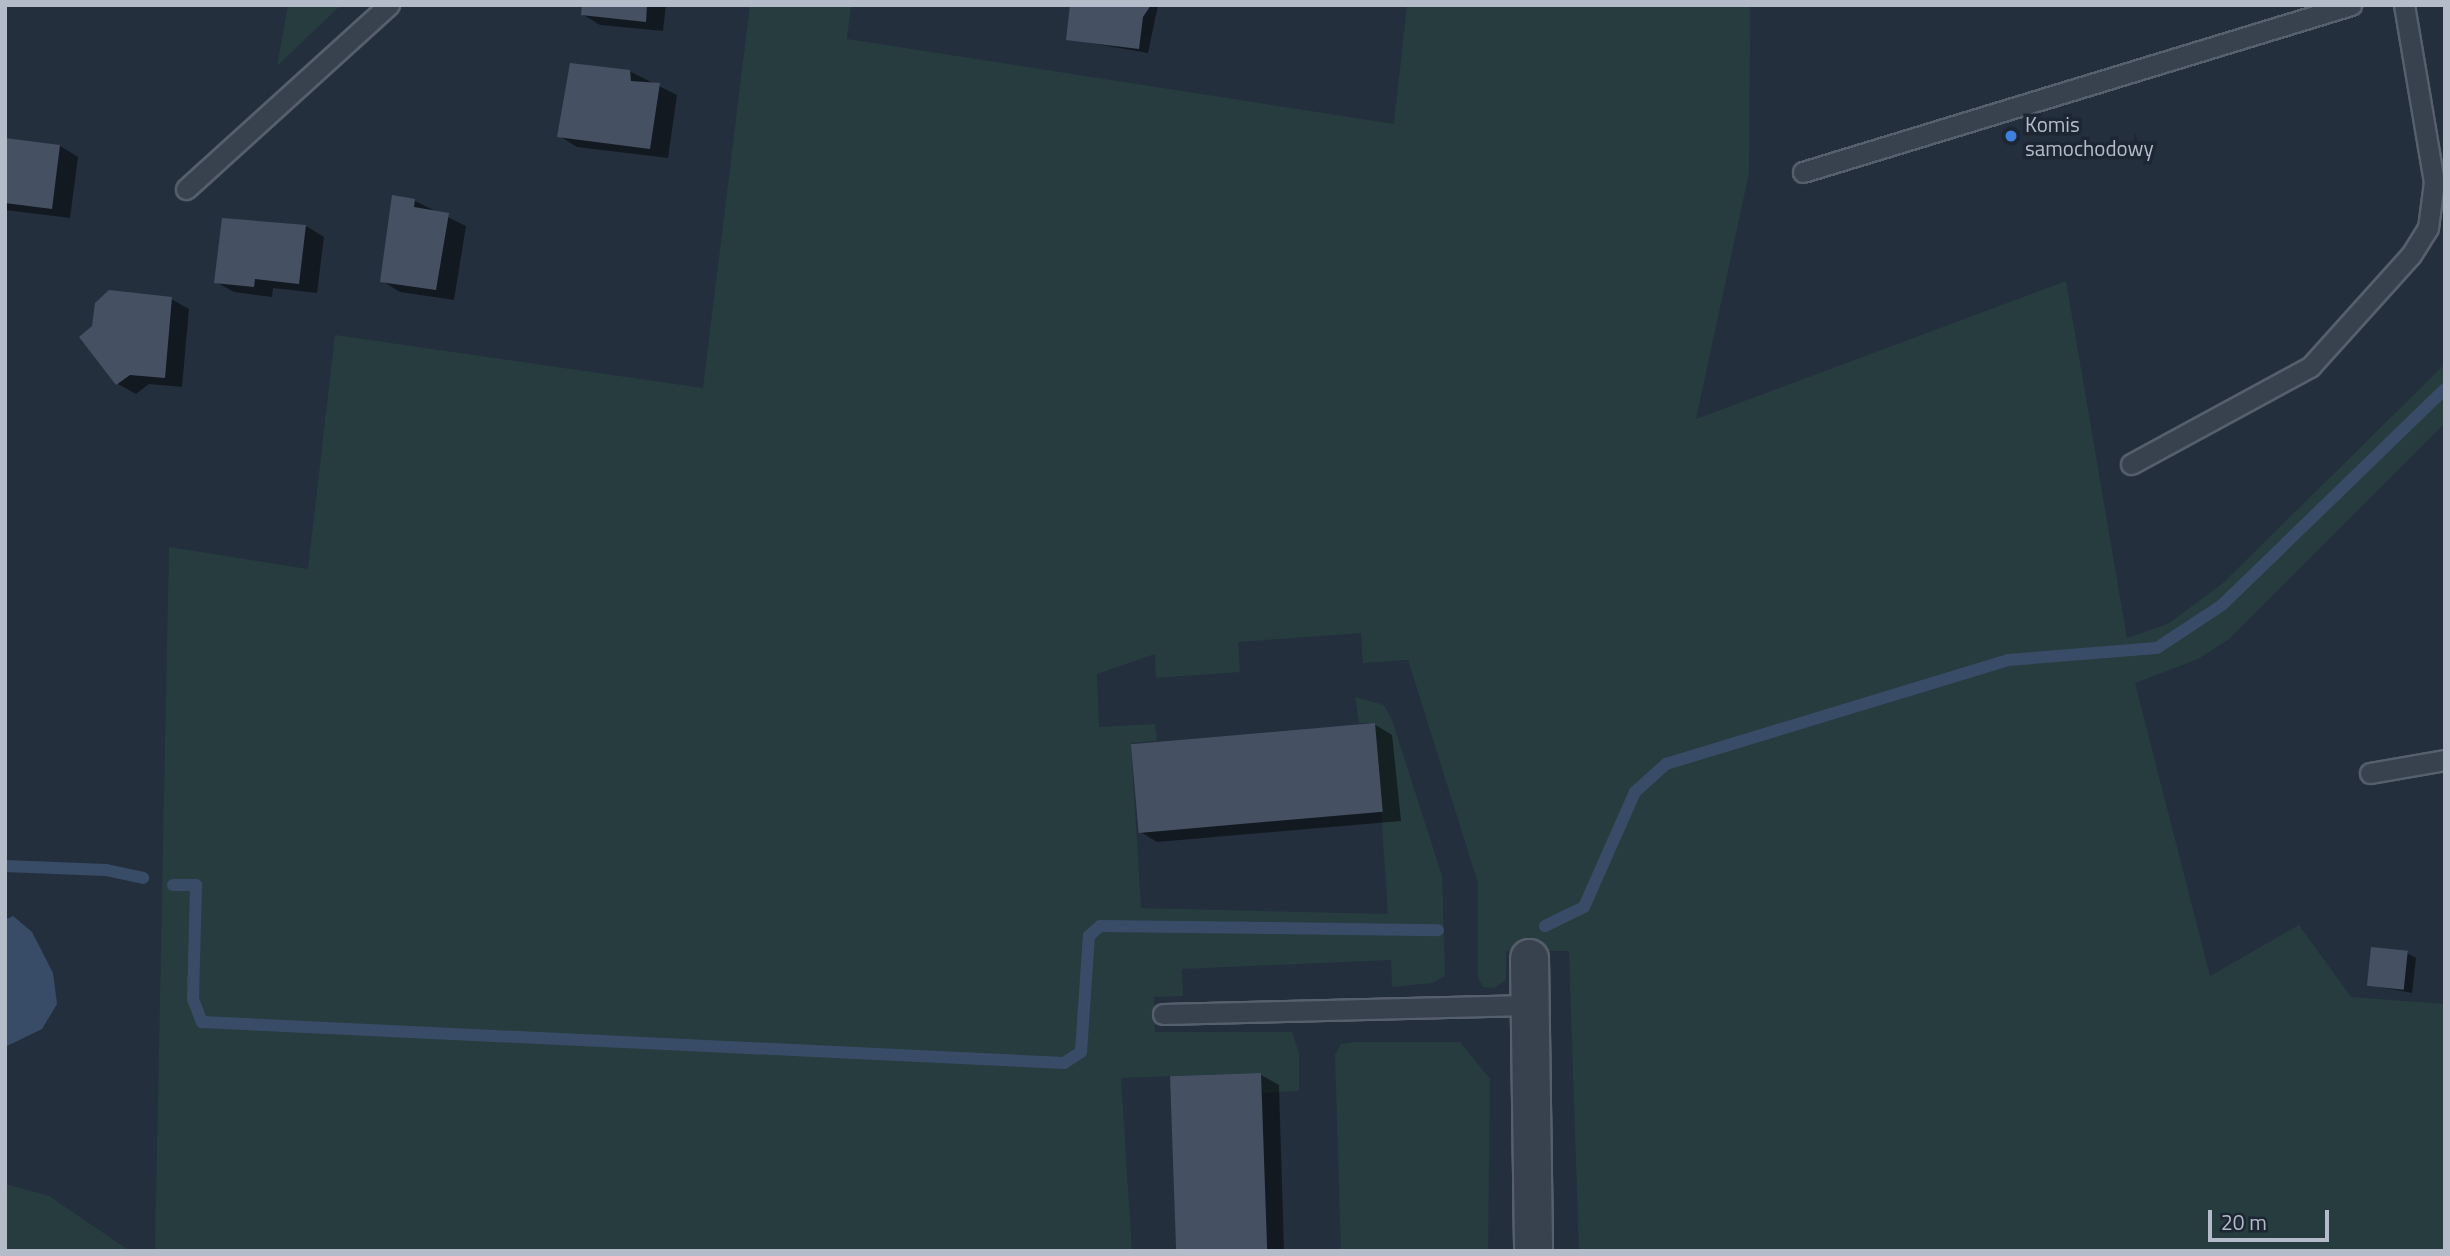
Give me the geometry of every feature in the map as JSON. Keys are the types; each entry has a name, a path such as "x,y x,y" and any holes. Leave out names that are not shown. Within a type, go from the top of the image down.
{"street":[{"path":"1529,958 1533,1251"}],"lane":[{"path":"186,189 389,5"},
{"path":"1803,172 2351,5"},
{"path":"2131,464 2310,367 2411,255 2428,228 2434,182 2404,5"},
{"path":"2370,773 2445,761"},
{"path":"1163,1014 1529,1005"}],"green space":[{"path":"288,5 341,5 277,66"},
{"path":"750,5 851,5 847,39 1394,124 1407,5 1750,5 1749,173 1696,419 2066,281 2127,638 2168,624 2223,583 2445,364 2445,423 2229,639 2198,659 2135,683 2210,976 2299,925 2351,997 2445,1004 2445,1251 1579,1251 1569,951 1506,951 1506,980 1494,988 1483,987 1478,977 1478,883 1408,660 1363,663 1361,633 1238,642 1240,672 1156,678 1155,654 1097,674 1099,727 1155,724 1157,741 1131,743 1141,908 1388,914 1375,723 1359,723 1355,697 1384,705 1392,720 1442,876 1445,976 1432,983 1392,987 1391,960 1182,969 1183,996 1154,997 1155,1032 1292,1032 1299,1053 1299,1091 1262,1093 1261,1073 1121,1078 1132,1251 155,1251 169,547 308,569 335,335 703,388"},
{"path":"1460,1042 1490,1079 1488,1251 1341,1251 1335,1055 1341,1044"},
{"path":"5,1184 49,1196 130,1251 5,1251"}],"water":[{"path":"13,916 32,932 53,973 57,1004 42,1029 5,1047 5,920"}],"building":[{"path":"582,5 647,5 646,22 581,15"},
{"path":"1070,5 1151,5 1143,17 1139,49 1066,40"},
{"path":"570,63 630,70 631,81 660,83 650,149 557,137"},
{"path":"5,138 60,145 52,209 5,203"},
{"path":"392,195 415,199 414,207 449,213 436,290 380,282"},
{"path":"222,218 306,225 299,284 255,279 254,287 214,283"},
{"path":"109,290 172,297 165,378 130,375 116,385 79,337 92,326 95,303"},
{"path":"1375,723 1383,812 1139,833 1131,744"},
{"path":"2371,947 2408,951 2404,990 2367,986"},
{"path":"1261,1073 1267,1251 1176,1251 1170,1076"}],"waterway":[{"path":"1545,926 1584,907 1635,792 1666,764 2008,660 2157,648 2222,605 2445,389"},
{"path":"5,866 106,870 143,878"},
{"path":"173,885 196,885 193,999 202,1022 1064,1063 1081,1052 1089,936 1100,926 1438,930"}],"place":[{"name":"Komis samochodowy","path":"2011,136"}]}
